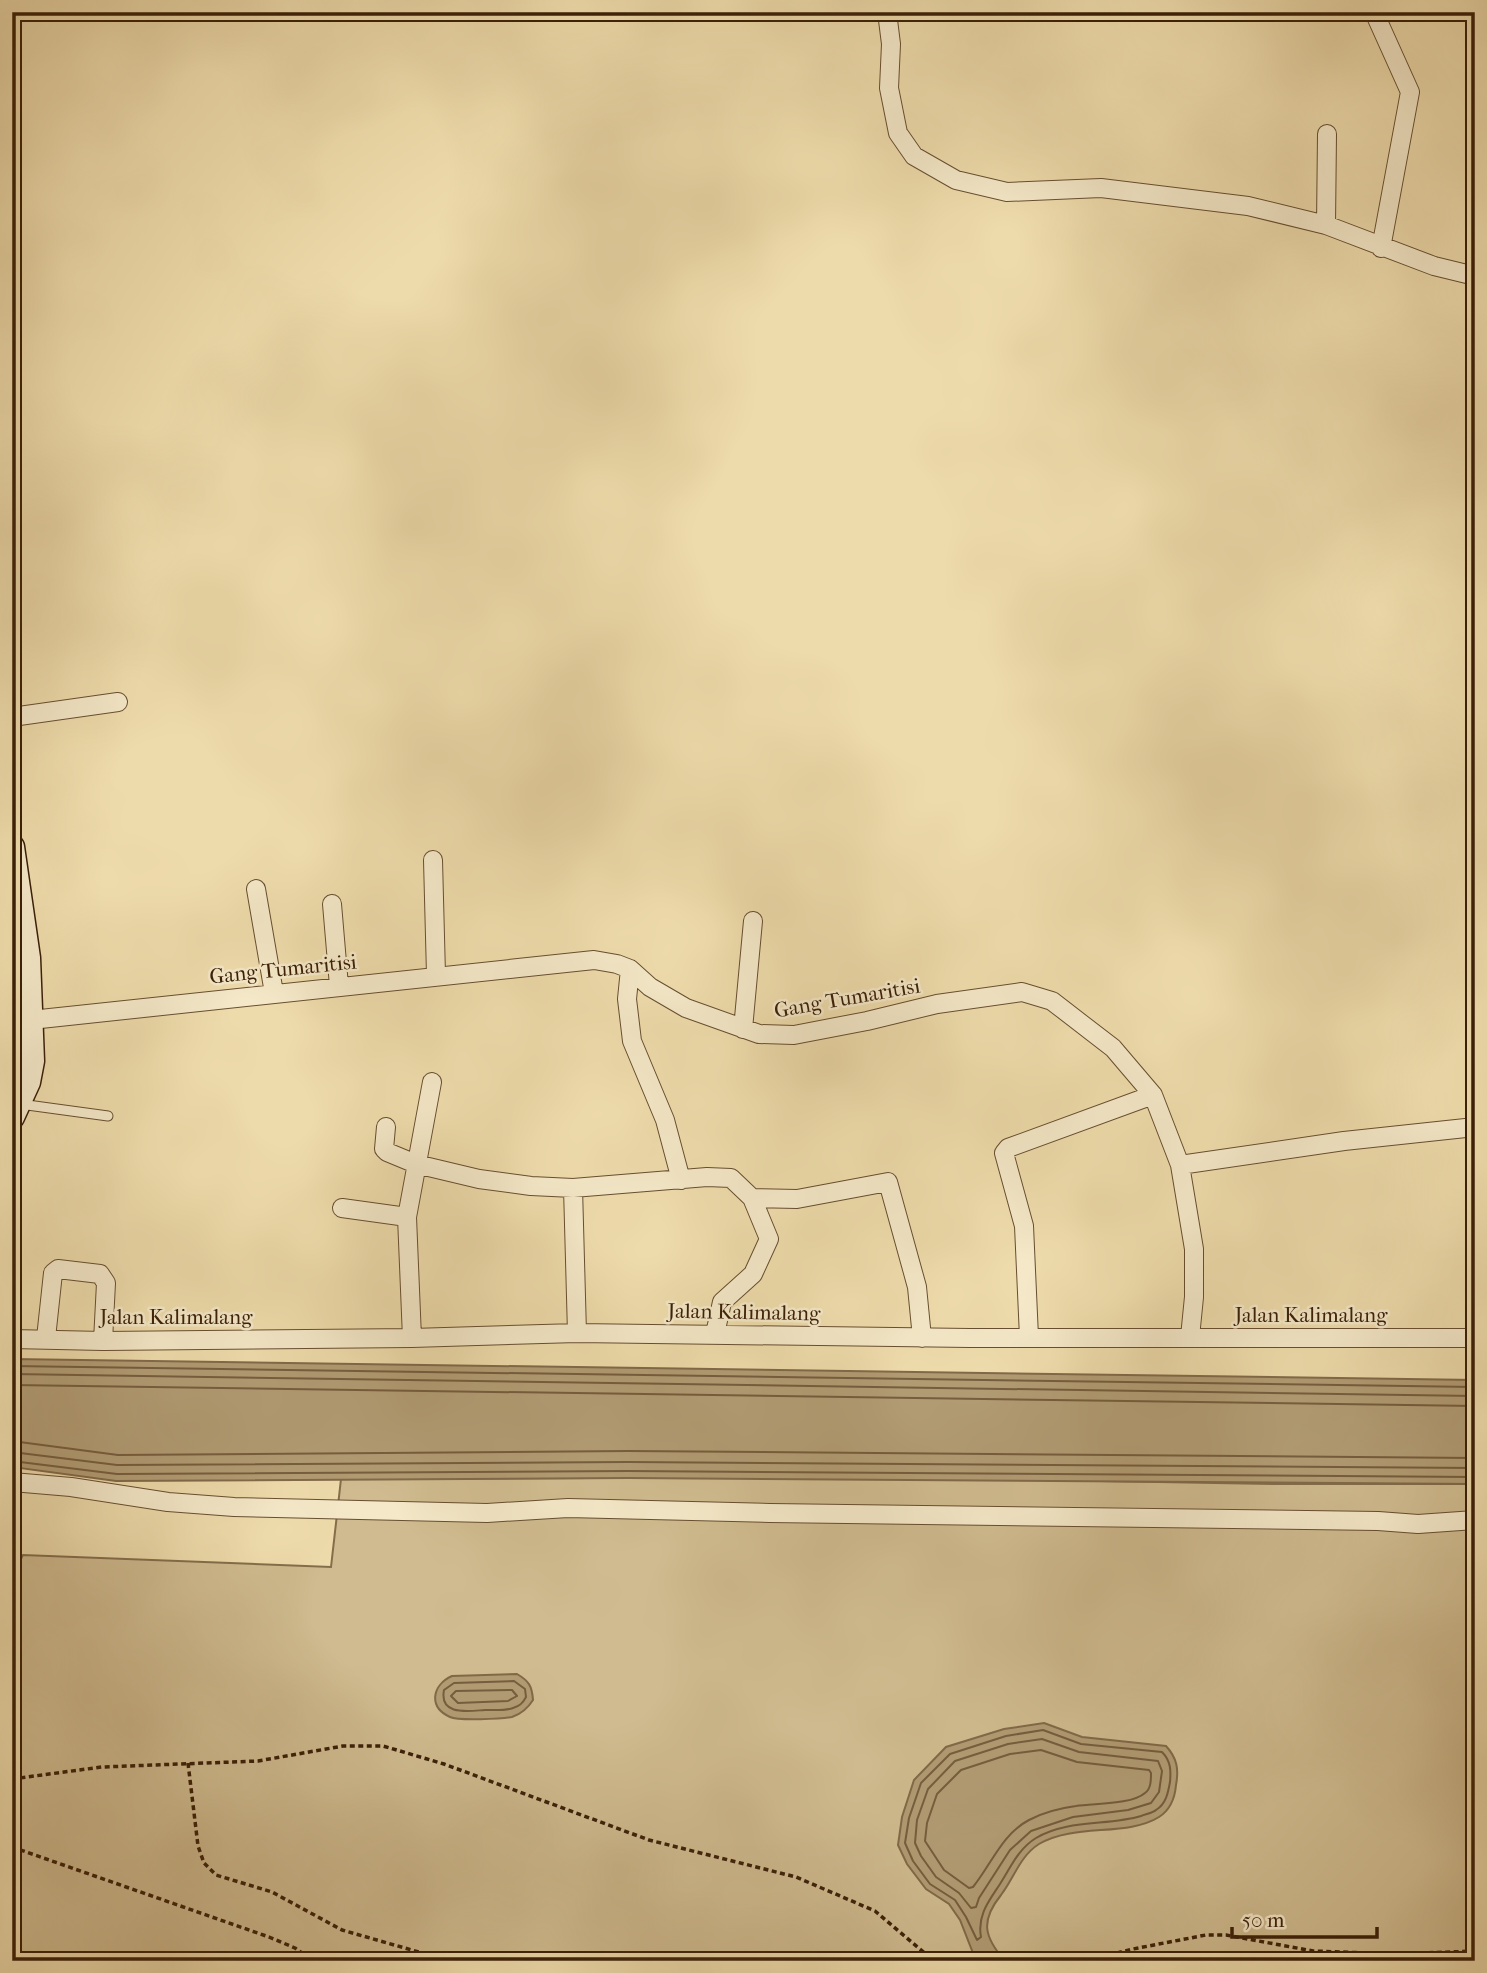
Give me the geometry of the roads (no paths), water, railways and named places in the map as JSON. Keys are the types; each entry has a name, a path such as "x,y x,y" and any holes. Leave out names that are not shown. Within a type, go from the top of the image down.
{"main road":[{"path":"12,847 28,958 31,1020 22,1060 28,1082 15,1110"}],"street":[{"path":"887,12 891,44 889,88 898,133 914,156 956,180 1007,192 1101,188 1248,206 1326,225 1381,248 1434,266 1475,276"},
{"path":"1374,12 1410,92 1381,248"},
{"path":"1326,225 1327,135"},
{"path":"12,718 118,702"},
{"path":"433,860 436,975"},
{"path":"256,889 274,993"},
{"path":"332,904 339,986"},
{"path":"743,1029 752,921"},
{"name":"Gang Tumaritisi","path":"31,1020 594,960 630,969 650,987 686,1008 759,1034 794,1035 937,1004 1021,992 1052,1001 1067,1011 1113,1048 1153,1095 1180,1165 1194,1249 1194,1297 1190,1337"},
{"path":"630,969 627,999 632,1041 665,1120 681,1180"},
{"path":"412,1338 407,1217 432,1082"},
{"path":"1029,1337 1024,1226 1004,1153 1008,1148 1153,1095"},
{"path":"386,1126 384,1149 416,1164 479,1179 573,1188 707,1177 731,1178 752,1198 768,1239 753,1275 722,1302 715,1334"},
{"path":"1180,1165 1343,1141 1475,1127"},
{"path":"752,1198 797,1199 888,1182 917,1287 922,1338"},
{"path":"573,1188 577,1333"},
{"path":"342,1208 407,1217"},
{"path":"46,1338 53,1273 58,1269 100,1275 104,1279 103,1340"},
{"name":"Jalan Kalimalang","path":"12,1339 412,1338 577,1333 922,1338 1475,1338"},
{"path":"12,1482 71,1487 168,1502 275,1508 487,1513 568,1508 770,1513 883,1512 1378,1521 1418,1524 1475,1520"}],"lane":[{"path":"15,1110 108,1116"}],"water":[{"path":"12,1359 1475,1380 1475,1484 628,1478 116,1481 12,1467"},
{"path":"517,1674 529,1684 533,1700 529,1706 512,1717 455,1718 438,1708 435,1696 437,1690 452,1676"},
{"path":"1044,1723 1082,1737 1166,1746 1176,1764 1174,1794 1166,1811 1146,1823 1068,1834 1032,1849 994,1904 987,1921 989,1936 1005,1961 980,1961 973,1953 960,1920 949,1904 926,1889 907,1864 898,1845 902,1817 914,1780 946,1747 1004,1729"}]}
